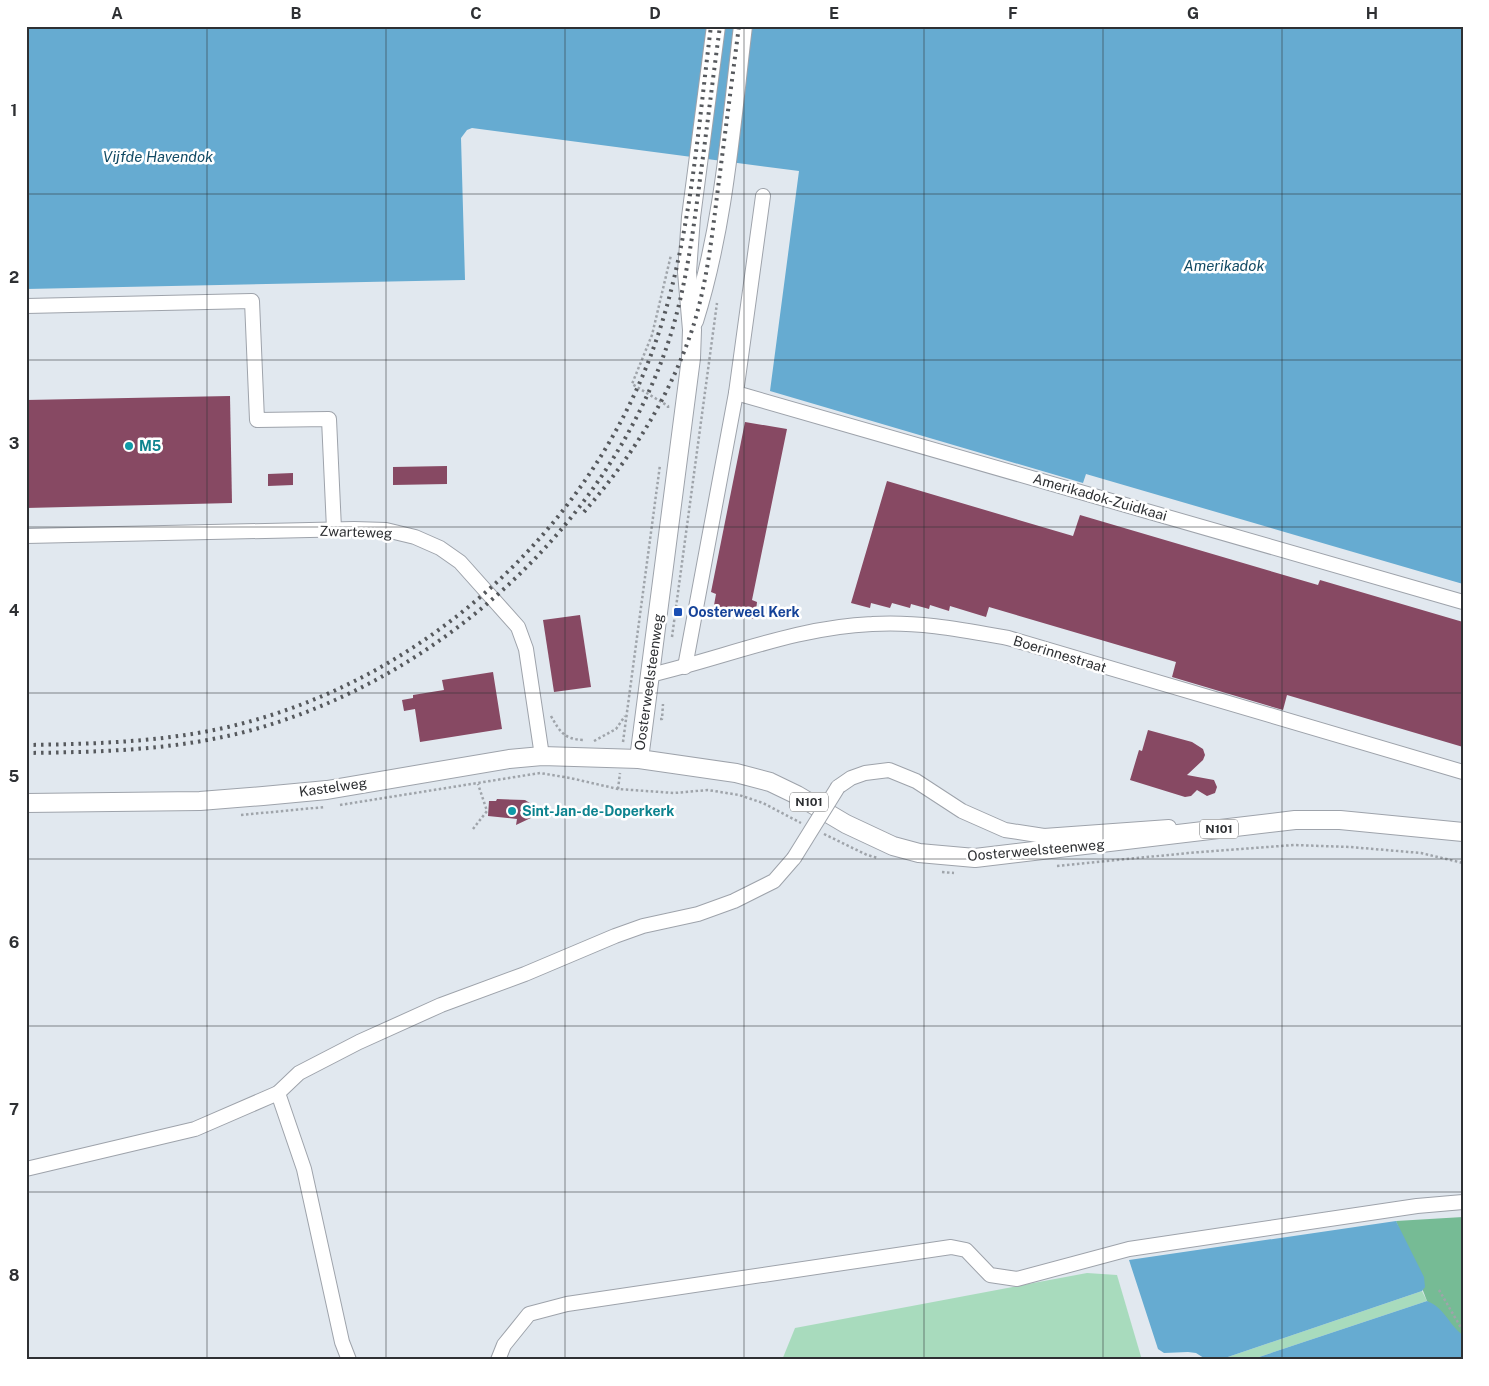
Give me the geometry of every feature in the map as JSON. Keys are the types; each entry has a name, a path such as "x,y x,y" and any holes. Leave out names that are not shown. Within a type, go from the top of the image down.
{"main road":[{"name":"Oosterweelsteenweg","path":"716,26 694,187 687,272 692,330 691,358 639,760 736,773 770,782 797,795 846,824 893,846 919,853 948,856 975,858 1294,820 1340,820 1463,832"},
{"name":"Oosterweelsteenweg","path":"692,330 708,276 722,190 743,26"},
{"name":"Kastelweg","path":"26,803 200,801 263,796 327,790 509,759 542,756 639,760"}],"street":[{"path":"684,667 736,393 763,196"},
{"path":"26,306 252,301 257,420 328,419 334,529"},
{"name":"Amerikadok-Zuidkaai","path":"736,393 1463,602"},
{"name":"Zwarteweg","path":"26,536 334,529 386,530 415,537 440,548 460,562 518,627 526,649 542,756"},
{"name":"Boerinnestraat","path":"650,675 798,634 837,627 873,624 916,624 952,628 1008,638 1463,772"},
{"path":"26,1169 195,1129 278,1093 299,1073 358,1042 441,1005 525,974 643,926 698,914 734,901 774,881 794,858 838,787 851,778 865,773 889,770 916,781 962,812 1005,830 1044,836 1188,826 1302,815 1375,815 1431,823 1463,832"},
{"path":"278,1093 304,1169 342,1342 349,1360"},
{"path":"498,1360 504,1345 529,1314 567,1304 952,1247 966,1250 990,1274 1017,1279 1129,1248 1417,1206 1463,1202"}],"path":[{"path":"667,413 668,406 632,384 652,335 672,252"},
{"path":"671,643 717,298"},
{"path":"548,711 558,729 570,739 595,741 616,730 626,714 661,459"},
{"path":"662,719 664,700"},
{"path":"473,830 486,811 478,783"},
{"path":"1439,1290 1463,1329"}],"green space":[{"path":"1463,1217 1463,1341 1427,1301 1396,1221"},
{"path":"1087,1273 1117,1275 1142,1360 782,1360 795,1328"},
{"path":"1422,1291 1427,1301 1250,1360 1219,1360"}],"water":[{"name":"Amerikadok","path":"26,26 1463,26 1463,584 1086,474 1083,483 770,391 799,171 472,128 467,130 461,138 465,280 26,289"},
{"path":"1396,1221 1424,1277 1425,1287 1422,1291 1219,1360 1207,1360 1196,1353 1164,1353 1158,1349 1129,1260"},
{"path":"1427,1301 1438,1308 1463,1335 1463,1360 1250,1360"}],"building":[{"name":"M5","path":"230,396 232,503 26,508 26,400"},
{"path":"745,422 787,429 752,600 757,602 755,619 713,611 716,594 711,592"},
{"path":"447,466 447,484 393,485 393,467"},
{"path":"293,473 293,485 268,486 268,474"},
{"path":"887,481 1073,536 1080,515 1318,585 1320,580 1463,622 1463,747 1287,695 1283,710 1172,677 1176,662 989,607 986,617 950,606 949,611 930,605 929,609 911,604 910,608 892,603 890,608 871,603 870,608 851,603"},
{"path":"580,615 591,687 554,692 543,620"},
{"path":"493,672 502,729 420,742 415,709 404,711 402,700 413,698 413,695 444,690 442,680"},
{"path":"1148,730 1192,742 1203,749 1205,755 1203,760 1187,775 1214,780 1217,787 1215,793 1207,796 1197,790 1191,796 1185,797 1130,780 1139,750 1142,751"},
{"name":"Sint-Jan-de-Doperkerk","path":"497,799 525,800 536,807 535,816 516,825 517,819 488,816 489,801 496,801"}],"railway":[{"path":"26,745 102,743 178,736 228,727 301,705 370,673 435,633 494,585 547,530 593,469 631,402 659,332 670,295 686,219 711,26"},
{"path":"26,753 85,752 173,745 202,741 259,728 328,703 393,670 455,629 512,582 563,528 607,469 643,405 670,337 685,279 692,239 720,26"},
{"path":"584,512 633,449 647,426 672,380 692,330 702,295 714,224 739,26"}],"place":[{"name":"M5","path":"129,446"},
{"name":"Oosterweel Kerk","path":"678,612"},
{"name":"Sint-Jan-de-Doperkerk","path":"512,811"}],"water label":[{"name":"Vijfde Havendok","path":"158,156"}]}
